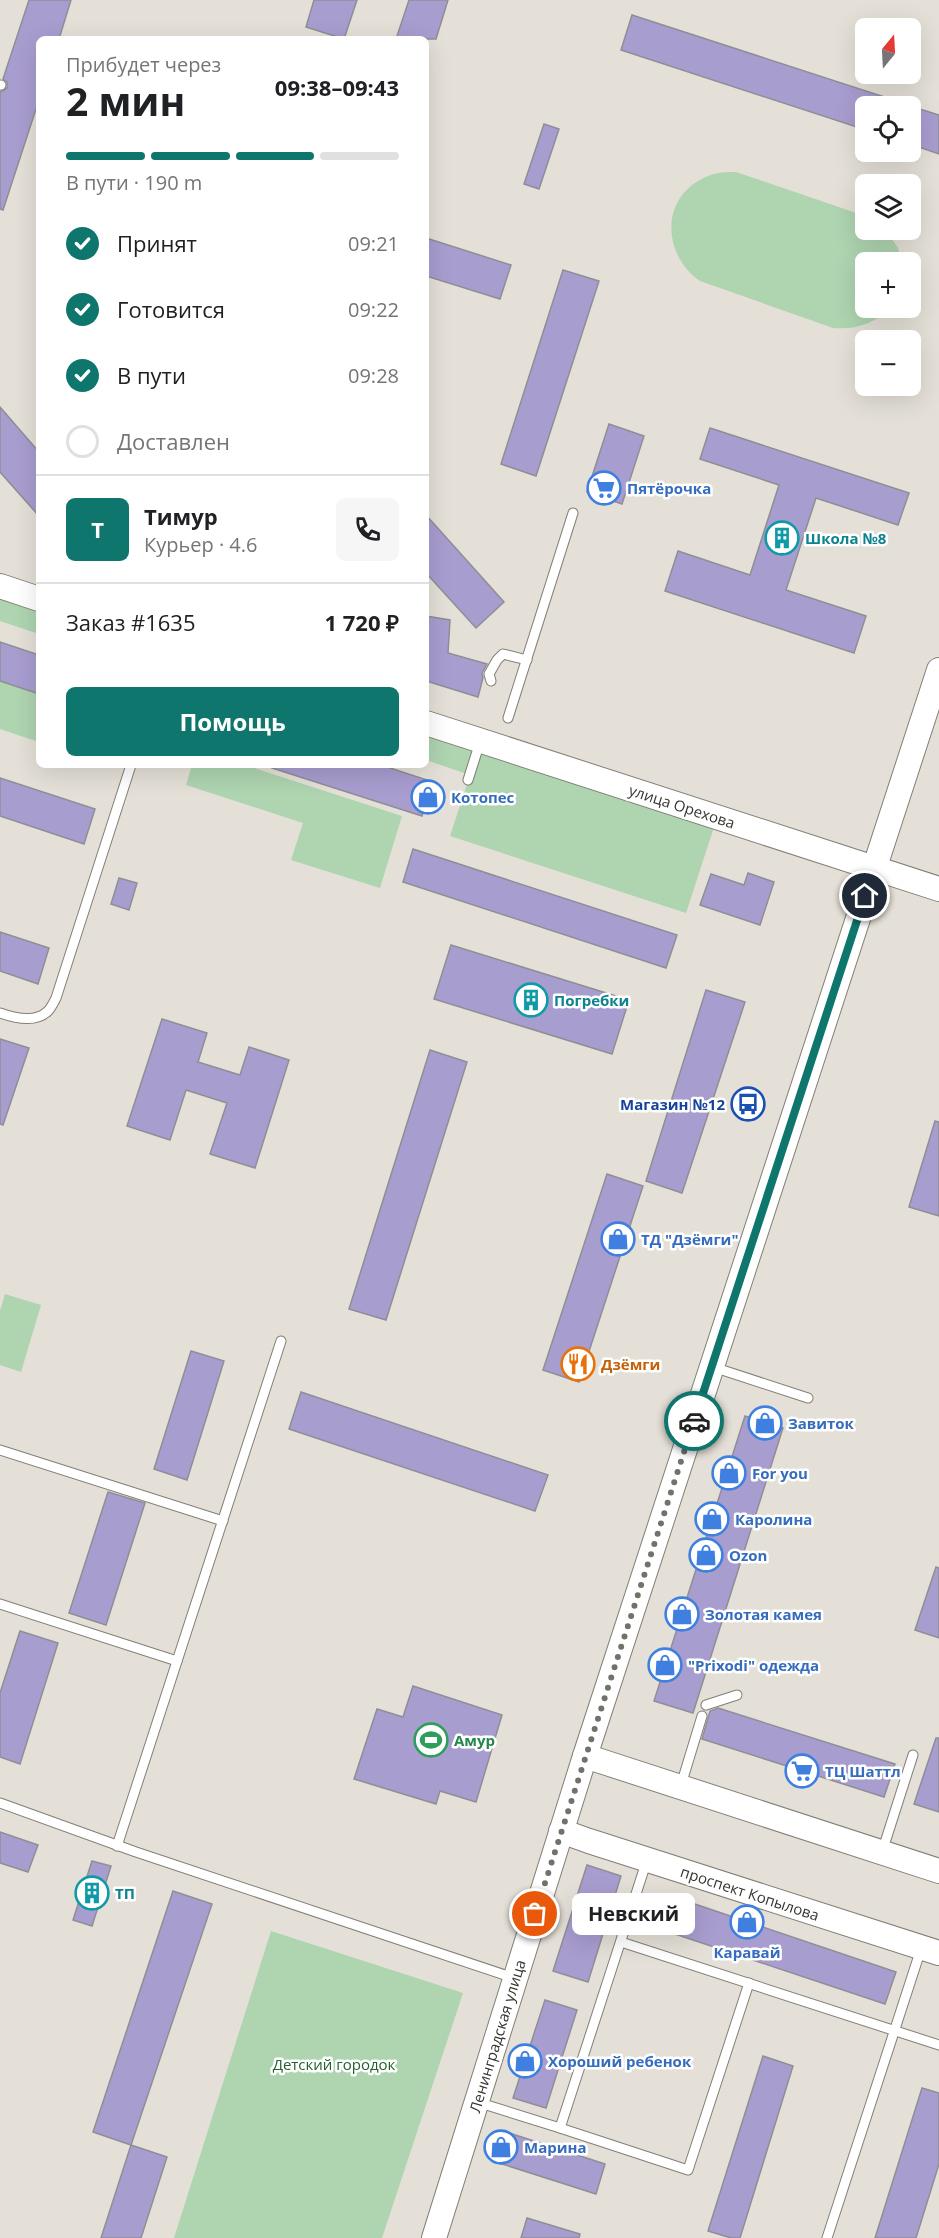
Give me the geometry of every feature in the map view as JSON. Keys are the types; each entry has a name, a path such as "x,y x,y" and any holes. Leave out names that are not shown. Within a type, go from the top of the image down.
{"main road":[{"path":"0,586 36,597"},
{"name":"Ленинградская улица","path":"434,2238 585,1756 939,669"},
{"name":"улица Орехова","path":"429,724 939,889"},
{"path":"585,1756 939,1871"},
{"name":"проспект Копылова","path":"561,1831 930,1950"}],"lane":[{"path":"508,718 573,513"},
{"path":"491,681 489,674 503,654 527,660"},
{"path":"468,780 481,741"},
{"path":"0,1013 15,1018 33,1018 48,1012 56,998 130,768"},
{"path":"117,1846 281,1341"},
{"path":"711,1367 808,1398"},
{"path":"0,1450 223,1521"},
{"path":"0,1604 177,1661"},
{"path":"706,1704 738,1695"},
{"path":"680,1787 702,1716"},
{"path":"882,1852 913,1755"},
{"path":"0,1803 117,1846 515,1979"},
{"path":"560,2128 647,1860"},
{"path":"621,1942 939,2045"},
{"path":"827,2238 894,2031 930,1950"},
{"path":"477,2102 688,2170 749,1983"}],"green space":[{"path":"722,172 736,172 855,213 855,240 893,240 899,252 855,252 855,318 877,318 864,325 833,328 700,281 687,270 678,256 673,241 671,226 674,210 681,197 692,185"},
{"path":"0,592 36,603 36,633 0,621"},
{"path":"0,681 36,693 36,741 0,729"},
{"path":"429,729 717,818 686,913 450,836 470,775 429,761"},
{"path":"191,768 254,768 402,816 380,888 291,860 303,823 186,785"},
{"path":"5,1294 41,1305 21,1372 0,1365 0,1311"},
{"name":"Детский городок","path":"271,1931 463,1993 382,2238 174,2238"}],"building":[{"path":"29,0 71,0 60,36 36,36 36,109 3,210 0,209 0,92 7,88 7,82 3,79"},
{"path":"314,0 357,0 345,36 334,36 306,27"},
{"path":"409,0 448,0 436,39 429,39 429,36 397,36"},
{"path":"632,15 881,96 855,96 855,126 621,50"},
{"path":"921,109 939,115 939,154 921,148"},
{"path":"544,124 559,129 539,189 524,184"},
{"path":"429,239 511,265 500,299 429,277"},
{"path":"563,270 599,281 536,476 501,464"},
{"path":"0,407 36,449 36,513 0,472"},
{"path":"609,424 644,436 622,504 587,492"},
{"name":"Школа №8","path":"710,428 909,493 898,525 816,498 786,590 866,616 854,653 665,591 678,551 750,575 779,485 700,459"},
{"path":"429,518 504,602 476,628 429,576"},
{"path":"429,616 450,620 448,653 487,664 482,673 483,678 478,697 429,682"},
{"path":"0,642 36,654 36,693 0,681"},
{"path":"272,768 390,768 433,782 422,816"},
{"path":"0,778 95,809 84,844 0,816"},
{"path":"413,849 677,935 666,968 403,882"},
{"path":"748,873 774,882 760,925 700,905 711,874 744,885"},
{"path":"119,878 137,883 129,910 111,904"},
{"path":"0,932 49,948 38,984 0,971"},
{"name":"Погребки","path":"451,945 629,1000 612,1054 434,999"},
{"path":"706,990 745,1002 682,1193 646,1181"},
{"path":"162,1019 207,1033 198,1062 240,1075 249,1047 289,1060 255,1168 210,1154 227,1103 186,1090 170,1140 127,1126"},
{"path":"0,1039 29,1048 3,1125 0,1124"},
{"path":"430,1050 467,1062 386,1320 349,1309"},
{"path":"935,1121 939,1122 939,1216 909,1207"},
{"path":"607,1174 643,1186 579,1382 543,1370"},
{"path":"191,1351 224,1361 187,1480 154,1469"},
{"path":"301,1392 548,1475 535,1511 289,1429"},
{"path":"745,1416 783,1428 693,1713 654,1701"},
{"path":"108,1492 145,1503 106,1625 69,1613"},
{"path":"936,1567 939,1568 939,1638 915,1630"},
{"path":"20,1631 58,1643 20,1764 0,1757 0,1693"},
{"name":"Амур","path":"413,1686 502,1715 476,1802 440,1791 436,1804 354,1779 377,1709 403,1717"},
{"path":"718,1708 895,1764 884,1797 702,1739 710,1711"},
{"path":"936,1738 939,1738 939,1812 914,1804"},
{"path":"0,1832 38,1845 28,1872 0,1863"},
{"name":"ТП","path":"92,1861 111,1866 92,1926 73,1920"},
{"path":"587,1865 621,1876 588,1982 553,1971"},
{"path":"173,1891 212,1904 131,2145 93,2132"},
{"path":"671,1896 896,1972 885,2004 660,1929"},
{"path":"545,2000 577,2010 546,2108 513,2098"},
{"path":"763,2056 793,2066 740,2238 731,2238 708,2231"},
{"path":"922,2088 939,2093 939,2164 916,2238 875,2238"},
{"path":"506,2132 605,2164 596,2194 496,2162"},
{"path":"131,2145 167,2157 141,2238 101,2238"},
{"path":"527,2218 580,2234 579,2238 521,2238"}],"way so far":[{"path":"535,1914 694,1421"}],"place":[{"name":"Пятёрочка","path":"604,488"},
{"name":"Школа №8","path":"782,538"},
{"name":"Котопес","path":"428,797"},
{"name":"Погребки","path":"531,1000"},
{"name":"Магазин №12","path":"748,1104"},
{"name":"ТД \"Дзёмги\"","path":"618,1239"},
{"name":"Дзёмги","path":"578,1364"},
{"name":"Завиток","path":"765,1423"},
{"name":"For you","path":"729,1473"},
{"name":"Каролина","path":"712,1519"},
{"name":"Ozon","path":"706,1555"},
{"name":"Золотая камея","path":"682,1614"},
{"name":"\"Prixodi\" одежда","path":"665,1665"},
{"name":"Амур","path":"431,1740"},
{"name":"ТЦ Шаттл","path":"802,1771"},
{"name":"ТП","path":"92,1893"},
{"name":"Невский","path":"535,1914"},
{"name":"Каравай","path":"747,1922"},
{"name":"Хороший ребенок","path":"525,2061"},
{"name":"Марина","path":"501,2147"}],"route":[{"path":"694,1421 865,896"}]}
